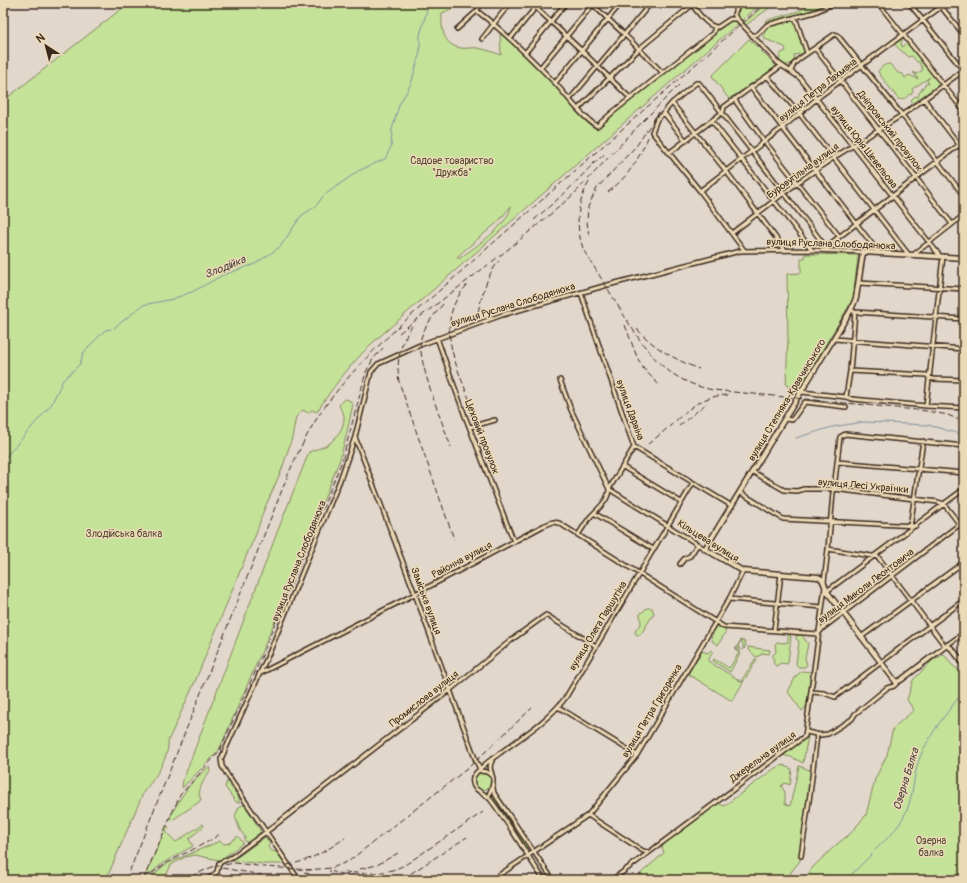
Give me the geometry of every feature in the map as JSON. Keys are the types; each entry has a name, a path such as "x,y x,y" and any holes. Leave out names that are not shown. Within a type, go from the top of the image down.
{"main road":[{"name":"вулиця Руслана Слободянюка","path":"863,252 964,258"},
{"name":"вулиця Степняка-Кравчинського","path":"705,549 741,493 834,339 853,311 859,283 863,252"},
{"name":"Кільцева вулиця","path":"705,549 743,571 819,578 825,584"},
{"path":"825,584 827,591 843,613 895,681 898,682"},
{"path":"946,646 952,648 964,664"},
{"name":"Джерельна вулиця","path":"898,682 946,646"}],"street":[{"path":"456,29 477,11 481,3"},
{"path":"482,39 510,3"},
{"path":"531,3 630,98"},
{"path":"510,39 539,3"},
{"path":"525,53 566,3"},
{"path":"555,82 621,3"},
{"path":"570,99 651,3"},
{"path":"578,109 638,49 691,4 707,23 713,26 720,26 730,19 736,18 734,14 740,3"},
{"path":"752,36 758,34 768,25 815,12 834,3"},
{"path":"878,3 964,111"},
{"path":"909,3 964,71"},
{"path":"938,3 964,35"},
{"name":"вулиця Петра Лахмана","path":"700,191 765,142 840,81 946,3"},
{"path":"540,68 592,4 662,72"},
{"path":"477,11 493,23 525,53 555,82 578,109 597,126 662,72 713,33 713,26"},
{"path":"795,17 807,53"},
{"name":"вулиця Юрія Шевельова","path":"736,18 781,66 800,78 892,196 942,256"},
{"path":"791,71 794,64 807,53 835,34 838,36 902,115 964,196"},
{"name":"Дніпровський провулок","path":"814,48 952,224"},
{"path":"669,153 723,112 724,107 734,99 781,66"},
{"name":"Буровугільна вулиця","path":"732,233 833,158 902,115 964,71"},
{"path":"767,76 911,255 964,216"},
{"path":"744,250 700,191 652,132 657,119 664,113 672,102 696,83 699,83 723,112 826,247 826,251"},
{"path":"751,87 879,253"},
{"path":"734,99 765,142 839,236"},
{"path":"924,99 964,151"},
{"path":"672,102 785,250"},
{"path":"664,113 686,141"},
{"path":"712,121 812,250"},
{"path":"826,247 964,141"},
{"name":"вулиця Руслана Слободянюка","path":"266,832 221,764 223,754 270,651 335,494 355,437 371,372 375,366 437,338 502,315 744,250 863,252"},
{"path":"926,406 940,287 942,256"},
{"path":"859,283 964,289"},
{"name":"вулиця Дарвіна","path":"581,293 634,447 732,506"},
{"path":"846,397 853,341 853,311 964,319"},
{"name":"Цеховий провулок","path":"437,338 514,542"},
{"path":"834,339 964,349"},
{"path":"850,371 927,375 929,378 964,380"},
{"path":"560,380 571,410 609,489"},
{"path":"802,392 852,399 964,408"},
{"path":"785,419 792,420 805,402 846,407"},
{"path":"470,427 495,420"},
{"path":"807,732 825,584 830,521 838,462 839,439 845,434 964,446"},
{"name":"Заміська вулиця","path":"355,437 415,594 479,771"},
{"path":"908,532 915,499 922,441"},
{"path":"578,535 609,493 609,489 634,447"},
{"path":"838,462 964,473"},
{"path":"622,468 681,502"},
{"name":"вулиця Лесі Українки","path":"753,472 784,490 834,490 915,499 944,504"},
{"name":"вулиця Олега Паршутіна","path":"479,771 545,719 566,697 693,483"},
{"name":"Кільцева вулиця","path":"609,489 705,549"},
{"path":"827,591 875,557 964,489"},
{"path":"741,493 783,519 916,526"},
{"path":"944,504 964,530"},
{"path":"594,514 653,549"},
{"name":"вулиця Миколи Леонтовича","path":"578,535 724,627 818,634 823,628 964,521"},
{"name":"Районна вулиця","path":"260,674 543,526 553,522 559,523 578,535"},
{"path":"680,564 685,558 690,556 698,544"},
{"path":"828,549 878,557 910,601 946,646"},
{"path":"862,637 964,562"},
{"name":"вулиця Петра Григоренка","path":"492,880 588,815 637,755 729,599 743,571"},
{"path":"774,630 781,574"},
{"path":"729,599 822,607"},
{"path":"811,692 824,693 835,697 964,600"},
{"name":"Промислова вулиця","path":"220,862 229,859 266,832 450,690 514,638 546,615 596,646"},
{"name":"Джерельна вулиця","path":"946,646 964,633"},
{"name":"Джерельна вулиця","path":"612,880 804,738 807,732 828,734 852,719 855,714 865,705 887,688 894,686 898,682"},
{"path":"558,707 637,755"},
{"path":"801,856 817,734"},
{"path":"492,777 488,772 479,771 473,777 472,781 474,788 489,798 545,880 552,878 494,793 493,782 490,766 494,758"},
{"path":"489,798 493,782"},
{"path":"480,792 486,792 491,788"},
{"path":"588,815 647,853"},
{"path":"266,832 299,880"},
{"path":"207,880 217,872 218,864 220,862 216,861"},
{"path":"537,870 543,866"}],"green space":[{"name":"Злодійська балка","path":"129,3 455,3 452,9 442,13 444,35 450,44 461,48 480,48 501,55 500,31 553,83 595,128 730,21 735,20 736,13 742,3 762,3 370,345 342,377 317,412 312,410 308,413 303,410 296,417 292,438 282,469 263,512 256,534 194,684 168,741 164,761 157,774 144,791 106,880 88,880 85,878 85,880 3,880 3,101","holes":["511,206 509,213 498,228 482,242 460,258 457,258 498,222"]},
{"path":"767,3 776,3 746,25 744,23"},
{"path":"812,3 831,3 826,6 766,23 765,21 799,11"},
{"path":"794,19 806,51 805,53 794,55 795,58 792,62 784,65 780,61 780,57 781,53 786,51 785,47 765,39 763,36 768,26"},
{"path":"902,36 905,38 901,42 902,47 908,43 941,83 913,103 911,100 915,96 918,97 924,85 927,83 929,84 927,80 930,77 912,89 913,91 911,95 910,94 904,98 898,99 878,72 883,66 890,64 898,73 903,74 905,78 909,75 918,79 913,72 916,74 923,70 919,62 917,62 912,56 908,57 893,43"},
{"path":"749,39 777,67 729,99 712,76"},
{"path":"805,254 858,256 853,299 798,391 786,385 788,339 787,274 801,273 801,258 805,258"},
{"path":"346,399 353,404 340,459 281,607 219,750 182,788 183,780 309,452 328,445 335,438 344,422 343,413 339,405"},
{"path":"647,608 652,608 654,613 641,634 637,635 635,633 636,629 641,624 640,614"},
{"path":"718,625 726,631 718,645 712,641 713,639 711,637"},
{"path":"788,634 791,636 788,663 781,663 776,666 773,663 774,660 772,656 776,652 775,644 777,642 788,642"},
{"path":"802,635 808,644 805,658 807,665 805,667 799,667 796,664 799,641 796,639 796,636"},
{"path":"741,640 745,642 746,646 743,650 743,644"},
{"path":"741,640 738,646 741,651 737,648 736,649 740,654 730,672 713,661 714,659 729,668 739,653 735,650"},
{"path":"748,647 770,650 769,654 762,653 756,657 748,649"},
{"path":"711,650 713,651 708,661 742,682 755,659 757,659 732,701 688,674 702,651 708,653"},
{"name":"Озерна балка","path":"944,654 952,665 964,674 964,880 804,880 813,867 850,834 866,815 875,779 887,755 893,728 914,710 907,700 913,680 933,660"},
{"path":"802,671 811,672 808,704 802,711 788,692 796,676"},
{"path":"808,736 803,763 791,757 782,755"},
{"path":"784,765 792,769 790,785 785,783 781,786 785,792 785,804 790,806 799,766 812,771 800,851 800,861 791,872 789,880 644,880 640,874 664,853 662,847 668,840 718,803 724,806 775,768"},
{"path":"209,767 210,771 200,789 199,795 201,799 199,802 171,821 169,819 186,791 196,778"},
{"path":"482,772 488,775 491,781 488,787 482,790 476,787 473,781 476,775"},
{"path":"227,781 239,798 239,803 236,802 225,787"},
{"path":"491,793 527,847 525,848 490,798"},
{"path":"243,805 246,806 261,832 257,835 258,837 250,843 244,840 245,837 240,830 235,816 239,807"},
{"path":"203,824 204,826 189,839 193,846 163,863 144,879 167,825 169,828 166,832 176,842"},
{"path":"238,836 243,843 219,860 195,855 185,857 171,865 164,880 147,880 166,864 220,841 224,844 229,843"},
{"path":"265,837 270,843 268,847 270,850 278,853 284,863 283,864 234,861 233,859"}],"waterway":[{"name":"Злодійка","path":"326,194 358,171 385,159 391,147 392,130 399,105 411,84 420,52 420,35 429,3"},
{"name":"Злодійка","path":"114,328 143,305 173,299 194,291 223,275 255,264 280,247 301,216 316,206 324,195"},
{"name":"Злодійка","path":"3,460 51,405 63,380 80,364 83,353 105,330 111,329"},
{"path":"796,438 832,427 864,422 928,425 964,435"},
{"name":"Озерна Балка","path":"875,850 890,835 903,818 911,798 918,763 924,748 940,722 964,691"},
{"name":"Озерна Балка","path":"846,880 872,854"}],"railway":[{"path":"126,880 290,470 310,430 332,397 349,376 397,328 765,3"},
{"path":"399,333 506,251 575,193 680,84"},
{"path":"589,236 587,222 588,207 597,188 637,145 659,112"},
{"path":"608,192 628,173 641,152 649,135"},
{"path":"534,220 567,191 595,162 605,154"},
{"path":"589,182 581,199 578,216 579,233 584,251 629,324 647,350 668,371 681,379 713,390 927,411 948,415 964,422"},
{"path":"478,312 483,291 491,273 499,261"},
{"path":"467,285 457,299 451,314 449,328 454,359 471,404"},
{"path":"443,304 430,320 425,329 421,338 421,348 422,361 426,376 451,447"},
{"path":"625,325 637,357 643,368 659,385"},
{"path":"412,326 404,339 400,352 398,367 399,382 454,539"},
{"path":"637,329 658,348 682,362 699,369"},
{"path":"143,880 180,795 219,752 256,670 342,461 366,372 373,359 383,348"},
{"path":"648,444 690,408 711,397 730,395"},
{"path":"679,426 707,403"},
{"path":"306,870 332,868 349,861 468,768 532,708"},
{"path":"344,872 377,873 401,867 483,812"},
{"path":"145,880 162,866 220,834"},
{"path":"375,877 392,877 410,874 467,837"},
{"path":"287,865 318,855 345,838"},
{"path":"360,869 377,865 398,853"},
{"path":"183,880 212,867 235,863 265,867 311,870"},
{"path":"222,868 262,875"},
{"path":"329,871 357,880"},
{"path":"304,872 323,880"}],"park label":[{"name":"Садове товариство \"Дружба\"","path":"452,166"}]}
